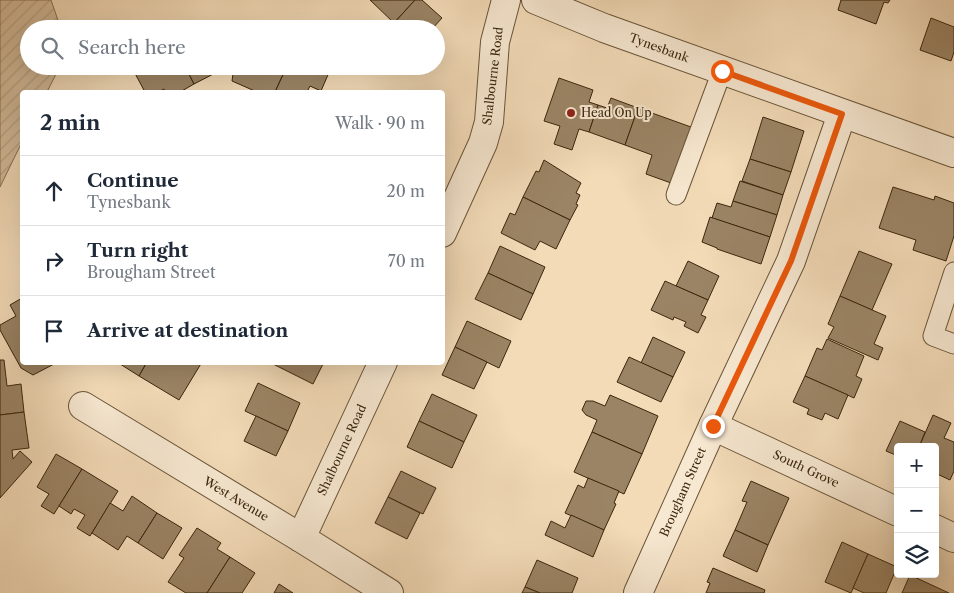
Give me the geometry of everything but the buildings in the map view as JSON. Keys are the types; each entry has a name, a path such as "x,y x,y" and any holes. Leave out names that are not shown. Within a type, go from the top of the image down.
{"street":[{"name":"Shalbourne Road","path":"445,226 483,143 489,122 495,42 506,0"},
{"name":"Tynesbank","path":"536,0 604,28 954,153"},
{"name":"Brougham Street","path":"638,593 713,426 791,261 842,114"},
{"name":"Shalbourne Road","path":"301,538 382,365"},
{"name":"West Avenue","path":"83,406 389,593"},
{"name":"South Grove","path":"713,426 894,510"},
{"path":"939,531 954,538"}],"lane":[{"path":"676,195 722,71"},
{"path":"954,272 933,336 954,344"}],"shaded area":[{"path":"0,0 51,0 58,20 20,20 20,75 56,75 48,90 20,90 20,146 0,187"}],"place":[{"name":"Head On Up","path":"571,113"}],"route":[{"path":"713,426 791,261 842,114 722,71"}]}
